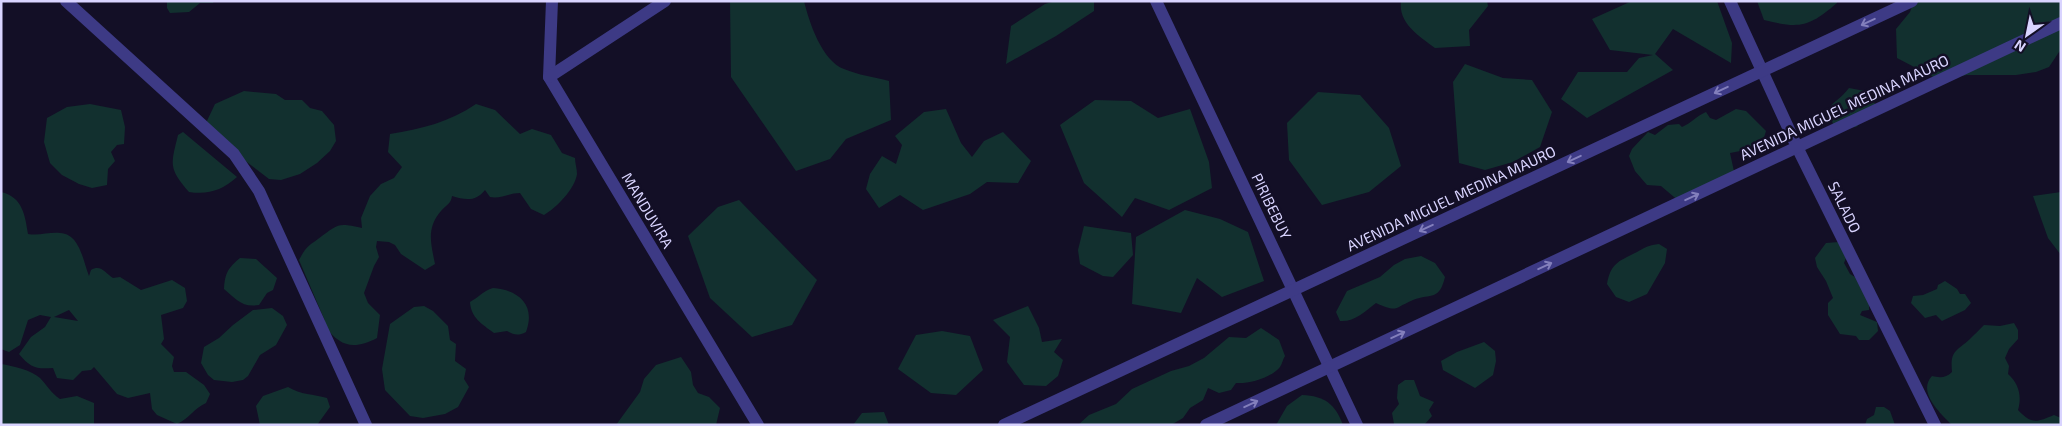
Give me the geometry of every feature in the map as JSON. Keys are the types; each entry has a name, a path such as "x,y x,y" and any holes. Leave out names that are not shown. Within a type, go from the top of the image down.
{"street":[{"path":"66,1 234,154 258,191 366,425"},
{"path":"548,77 552,1"},
{"path":"548,77 665,1"},
{"name":"PIRIBEBUY","path":"1156,1 1357,425"},
{"name":"SALADO","path":"1730,1 1797,148 1935,425"},
{"name":"AVENIDA MIGUEL MEDINA MAURO","path":"1004,425 1912,1"},
{"name":"AVENIDA MIGUEL MEDINA MAURO","path":"1206,425 2061,23"},
{"name":"MANDUVIRA","path":"548,77 758,425"}],"green space":[{"path":"167,1 214,1 213,3 200,3 189,12 170,13 167,8"},
{"path":"730,1 804,1 809,19 823,50 836,65 855,73 889,81 891,120 846,139 830,159 796,171 731,77"},
{"path":"1055,1 1094,1 1094,11 1056,36 1006,64 1011,26 1045,4"},
{"path":"1401,1 1487,1 1488,6 1469,30 1470,46 1435,48 1416,34 1406,22 1401,9"},
{"path":"1632,1 1717,1 1732,43 1731,63 1673,29 1655,54 1673,70 1587,118 1561,99 1578,72 1627,72 1639,58 1653,55 1610,50 1592,19"},
{"path":"1757,1 1837,1 1837,3 1811,21 1804,24 1787,25 1764,20"},
{"path":"1914,1 2061,1 2061,49 2049,67 2036,72 2016,75 1967,75 1939,80 1897,58 1896,29 1910,12"},
{"path":"1465,64 1503,78 1532,80 1552,112 1540,147 1513,162 1485,170 1459,163 1453,82"},
{"path":"1849,88 1870,92 1877,109 1856,127 1835,129 1830,108"},
{"path":"244,91 276,94 285,100 302,100 310,108 322,111 334,125 336,141 330,151 317,163 300,174 281,180 269,179 214,137 206,123 215,104"},
{"path":"1318,92 1360,95 1389,128 1401,166 1369,192 1322,205 1289,160 1287,123"},
{"path":"1095,100 1131,101 1158,118 1190,109 1209,162 1212,188 1169,210 1135,198 1122,217 1084,183 1060,125"},
{"path":"90,104 121,110 125,127 124,144 117,145 111,152 115,161 108,169 107,185 92,188 62,175 50,163 44,142 47,118 67,107"},
{"path":"476,104 495,110 520,134 532,129 551,135 562,153 575,158 577,174 573,186 554,208 544,215 531,209 520,193 490,197 485,190 478,197 470,199 452,196 433,224 431,236 435,264 425,270 401,254 395,245 389,242 377,241 376,247 379,257 364,293 368,303 380,315 377,338 354,345 342,342 325,326 325,321 299,260 301,256 309,246 338,226 347,225 362,228 361,218 370,196 381,184 394,178 402,167 388,152 390,134 435,124 456,116"},
{"path":"946,109 961,143 972,157 984,141 1003,132 1031,161 1018,183 987,182 970,194 923,210 900,195 879,208 866,189 870,174 882,156 896,164 902,145 895,136 924,112"},
{"path":"1736,109 1746,111 1766,131 1761,147 1730,153 1735,176 1680,202 1661,186 1647,185 1635,171 1629,156 1632,149 1648,132 1655,135 1668,125 1679,124 1682,127 1706,112 1710,118 1716,120"},
{"path":"183,132 237,177 226,185 209,192 189,192 177,177 173,165 178,135"},
{"path":"1,192 14,198 22,208 28,234 60,233 72,238 80,249 89,276 91,270 98,268 113,278 120,277 141,290 172,280 185,288 187,301 183,308 161,315 164,339 161,344 174,357 172,366 174,372 186,372 204,385 210,394 206,403 177,424 157,415 152,409 150,393 128,398 117,394 94,367 91,370 82,371 73,380 57,378 53,368 34,367 19,354 31,337 45,327 51,317 40,315 28,320 20,345 9,352 1,349","holes":["69,310 78,321 54,317"]},
{"path":"2061,192 2061,255 2048,238 2033,196"},
{"path":"739,200 817,280 792,325 752,337 710,298 688,236 718,207"},
{"path":"1185,210 1220,219 1248,232 1264,281 1222,297 1197,278 1181,313 1132,304 1136,237"},
{"path":"1084,226 1131,233 1133,255 1113,277 1103,276 1080,264 1078,250"},
{"path":"1839,242 1846,258 1844,263 1850,274 1855,277 1869,304 1869,310 1862,311 1860,315 1877,322 1878,331 1869,340 1859,340 1856,336 1840,334 1828,315 1828,303 1833,298 1826,281 1817,267 1815,258 1826,243"},
{"path":"1659,244 1667,249 1665,263 1647,294 1629,302 1616,297 1607,284 1611,271 1617,263 1645,248"},
{"path":"1421,256 1435,263 1445,277 1443,285 1437,293 1392,309 1376,303 1355,318 1340,321 1336,312 1347,291 1380,277 1394,265 1405,259"},
{"path":"240,258 256,259 277,278 273,290 267,293 259,305 244,304 224,289 228,271"},
{"path":"1945,281 1957,289 1960,294 1965,294 1971,303 1965,310 1942,321 1936,315 1925,318 1911,303 1913,296 1923,295 1937,289 1938,285"},
{"path":"493,288 511,292 523,301 529,314 526,332 518,334 507,331 494,333 481,323 472,312 470,302"},
{"path":"424,306 433,311 448,326 450,340 456,344 455,361 466,369 464,379 469,387 458,407 445,414 423,418 410,416 385,390 382,369 390,324 414,307"},
{"path":"1028,306 1039,328 1042,342 1062,339 1054,352 1063,360 1058,376 1046,386 1024,385 1007,362 1010,337 993,320"},
{"path":"272,308 283,316 287,325 276,345 260,355 248,376 243,380 232,382 214,380 208,375 201,363 204,347 219,338 253,310"},
{"path":"2014,323 2018,330 2018,339 2009,349 2005,358 2009,366 2008,374 2019,390 2018,410 2027,418 2035,421 2054,415 2061,418 2061,425 1952,425 1932,402 1927,389 1928,382 1932,376 1943,377 1952,372 1952,359 1955,352 1984,325 2000,326"},
{"path":"1261,328 1279,340 1285,356 1280,367 1266,377 1236,383 1231,390 1219,393 1208,388 1203,400 1190,408 1183,418 1171,425 1078,425 1089,415 1116,404 1132,389 1204,358 1229,337 1246,338"},
{"path":"942,331 970,336 983,370 956,395 931,393 898,369 916,335"},
{"path":"1484,342 1495,351 1496,361 1493,375 1475,388 1443,370 1441,361 1457,352"},
{"path":"681,357 691,372 693,385 698,393 709,397 720,408 716,425 616,425 640,392 644,379 656,365"},
{"path":"1,364 22,369 36,375 60,399 77,396 94,403 94,425 1,425"},
{"path":"1405,380 1414,380 1420,396 1434,402 1429,410 1432,416 1424,425 1394,424 1392,413 1399,404 1397,398 1398,385"},
{"path":"288,387 302,393 327,398 330,407 317,425 260,425 256,406 263,396"},
{"path":"1302,395 1317,397 1328,402 1343,425 1276,425 1287,406"},
{"path":"1876,407 1884,407 1890,411 1895,425 1865,425 1867,419 1874,415"},
{"path":"884,412 889,425 853,425 862,413"}]}
